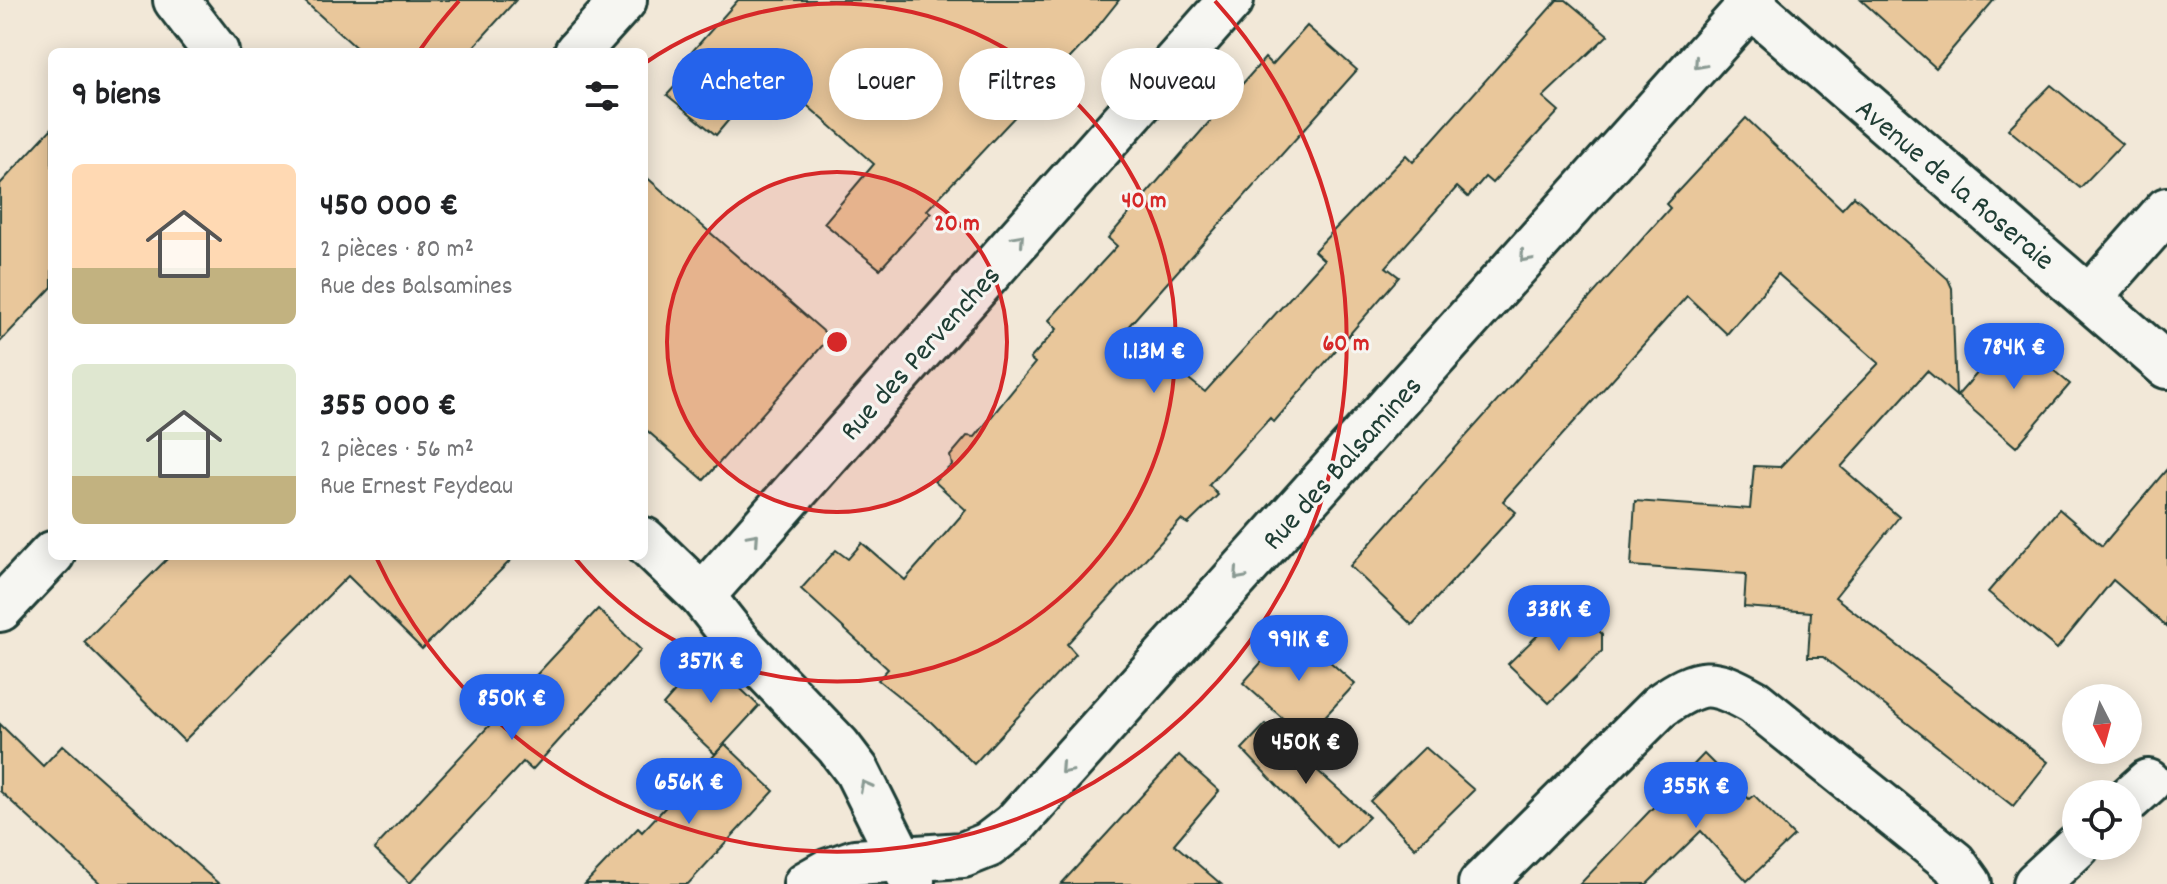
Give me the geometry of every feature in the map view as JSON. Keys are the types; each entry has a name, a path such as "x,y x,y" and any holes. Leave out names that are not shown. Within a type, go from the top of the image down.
{"street":[{"path":"176,0 213,48"},
{"path":"581,48 624,0"},
{"name":"Rue des Pervenches","path":"702,596 1231,0"},
{"name":"Avenue de la Roseraie","path":"1750,2 2167,366"},
{"name":"Rue des Balsamines","path":"806,884 829,871 855,862 906,870 963,855 988,845 1014,825 1750,2"},
{"path":"2090,297 2167,210"},
{"path":"648,544 702,596 739,643 838,746 857,771 906,870"},
{"path":"0,609 48,558"},
{"path":"1481,884 1660,706 1684,689 1703,682 1724,685 1754,702 1954,863 1969,884"},
{"path":"2036,884 2062,860"}],"building":[{"path":"303,0 516,0 473,48 357,48"},
{"path":"738,0 1119,0 1079,48 959,48 959,120 1012,120 927,210 931,213 880,269 824,223 874,164 813,111 813,48 695,48"},
{"path":"1557,0 1566,0 1608,35 1543,97 1559,111 1492,183 1485,177 1468,197 1457,187 1386,267 1399,277 1274,422 1270,418 1209,485 1218,495 1188,524 1181,520 1067,644 1076,654 974,764 931,722 878,680 888,669 801,589 836,550 848,559 862,543 905,580 966,510 934,481 952,465 950,456 967,436 975,437 1035,363 1030,359 1057,329 1049,320 1117,246 1108,238 1211,120 1244,120 1244,82 1265,58 1272,65 1307,26 1357,70 1126,329 1205,392 1324,260 1314,251 1406,155 1413,162"},
{"path":"1861,0 1994,0 1936,68"},
{"path":"2051,85 2122,144 2080,188 2008,129"},
{"path":"1746,118 1842,209 1854,196 1948,279 1952,288 1956,396 1927,371 1841,467 1899,517 1835,597 2048,762 2013,806 1823,657 1808,657 1811,612 1744,607 1746,574 1631,566 1635,501 1750,509 1754,466 1780,467 1879,363 1778,274 1727,334 1687,296 1503,501 1516,512 1412,625 1350,566 1670,208 1666,204"},
{"path":"698,120 729,120 716,135"},
{"path":"48,132 48,291 0,342 0,184"},
{"path":"648,178 830,337 704,480 648,431"},
{"path":"2011,335 2070,384 2016,447 1957,396"},
{"path":"2167,469 2167,627 2113,580 2057,649 1988,592 2059,509 2102,546"},
{"path":"166,560 511,560 422,649 348,576 184,741 84,642"},
{"path":"1572,602 1602,634 1602,651 1549,703 1508,664"},
{"path":"598,609 641,650 532,770 523,762 410,883 374,849"},
{"path":"1292,628 1355,684 1305,738 1243,683"},
{"path":"706,656 759,706 715,754 663,705"},
{"path":"0,724 43,766 63,745 219,884 101,884 0,791"},
{"path":"1266,724 1369,817 1337,848 1242,749"},
{"path":"725,744 774,791 688,884 585,884 638,828 642,832"},
{"path":"1425,747 1474,790 1415,848 1370,801"},
{"path":"1704,754 1749,799 1754,795 1794,836 1747,881 1701,831 1647,884 1580,884"},
{"path":"1179,755 1219,791 1174,844 1221,884 1061,884"}]}
